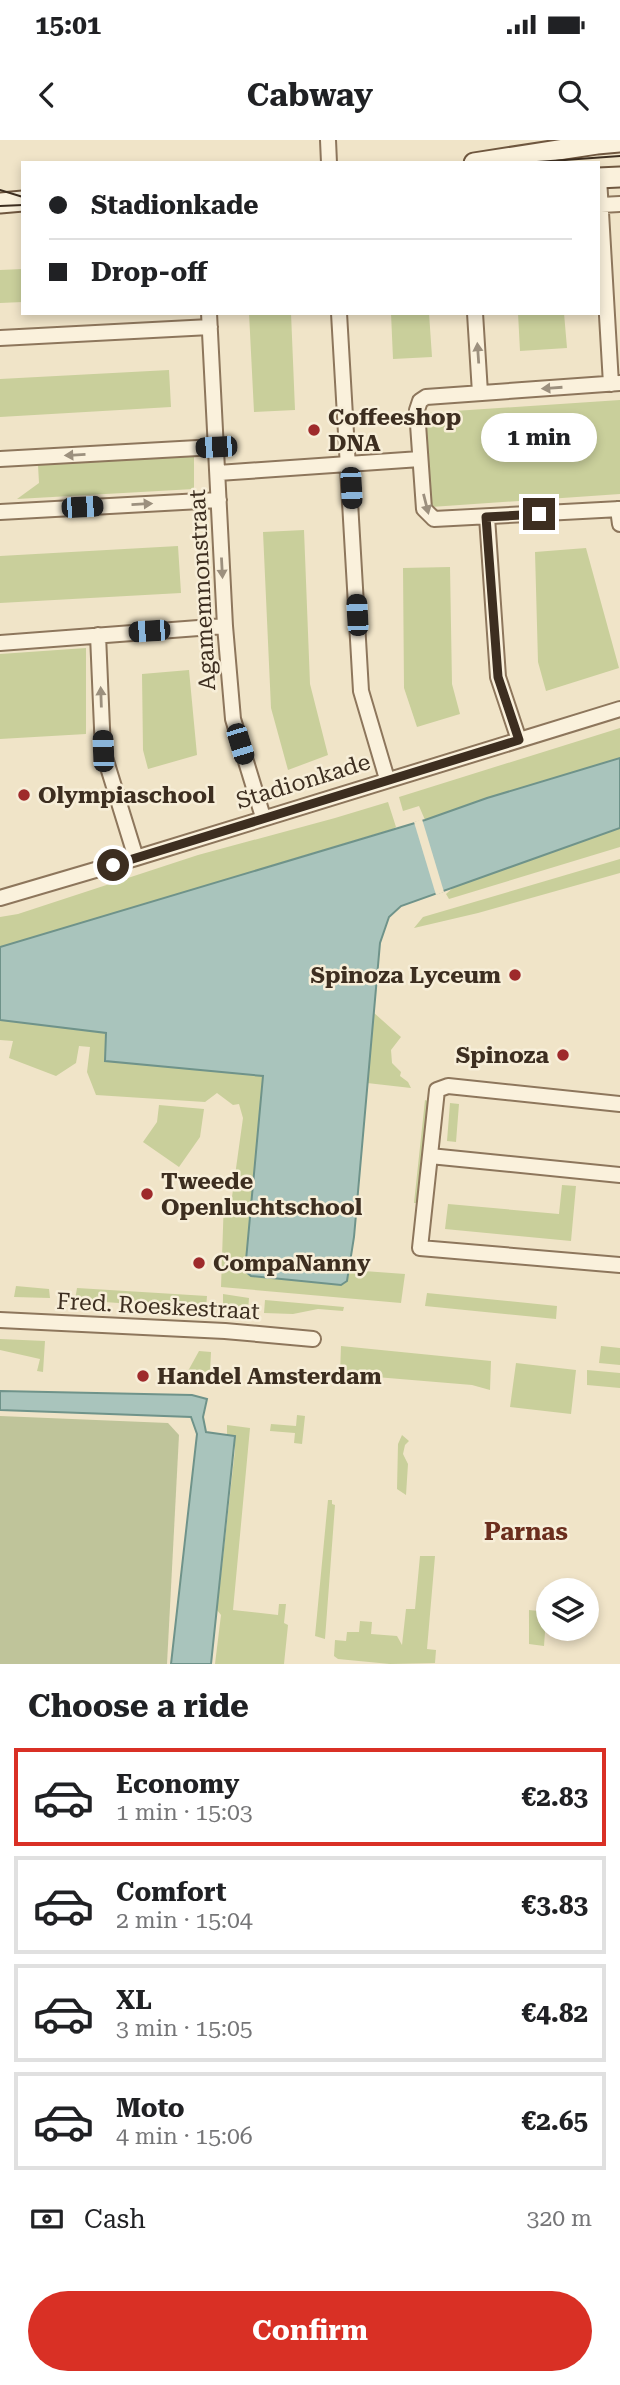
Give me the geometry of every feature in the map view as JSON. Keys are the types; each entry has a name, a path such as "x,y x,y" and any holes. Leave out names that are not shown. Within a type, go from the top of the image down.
{"main road":[{"path":"486,161 620,142"},
{"path":"600,178 620,177"},
{"path":"0,191 21,189"},
{"path":"0,203 21,201"}],"street":[{"path":"328,140 329,161"},
{"path":"600,192 615,384 426,397 419,401 417,410 424,509 434,519 619,514"},
{"path":"601,205 620,204"},
{"path":"339,315 361,691 387,779"},
{"path":"475,315 480,393"},
{"path":"0,338 210,320"},
{"name":"Agamemnonstraat","path":"210,320 225,626 233,719 263,817"},
{"path":"0,459 216,447"},
{"path":"218,473 420,458"},
{"path":"0,512 219,500"},
{"path":"486,517 498,677 519,740"},
{"path":"0,643 225,626"},
{"path":"99,635 103,751 136,858"},
{"name":"Stadionkade","path":"0,898 620,709"},
{"path":"620,1104 448,1086 437,1090 420,1248 620,1265"},
{"path":"430,1156 620,1175"},
{"name":"Fred. Roeskestraat","path":"0,1320 225,1331 313,1339"}],"green space":[{"path":"21,269 21,302 0,303 0,270"},
{"path":"249,315 291,315 295,410 254,412"},
{"path":"391,315 429,315 432,357 393,359"},
{"path":"518,315 564,315 567,348 520,351"},
{"path":"169,370 171,407 0,417 0,379"},
{"path":"620,400 620,494 431,507 431,502 427,499 423,418 425,413"},
{"path":"194,454 194,489 17,499 39,483 38,465"},
{"path":"304,530 310,684 328,755 288,770 271,708 263,532"},
{"path":"178,546 181,593 0,603 0,556"},
{"path":"586,548 619,668 546,691 538,662 535,552"},
{"path":"450,567 452,684 460,714 417,727 404,688 403,568"},
{"path":"86,648 86,734 0,739 0,654"},
{"path":"189,670 197,755 148,769 143,750 142,674"},
{"path":"620,728 620,758 487,798 425,820 419,806 403,811 399,797"},
{"path":"388,802 396,827 393,829 0,947 0,917 18,914 198,855"},
{"path":"620,828 620,847 449,899 446,894 455,886"},
{"path":"620,859 620,873 414,928 423,917"},
{"path":"373,1012 401,1037 391,1050 392,1063 411,1088 367,1083"},
{"path":"0,1020 106,1033 105,1061 263,1076 246,1271 347,1281 350,1270 405,1274 401,1303 221,1287 224,1199 231,1204 243,1118 239,1104 233,1105 217,1093 205,1102 96,1095 87,1072 90,1047 79,1046 76,1063 56,1076 9,1058 13,1041 0,1040"},
{"path":"425,1100 428,1101 419,1203 414,1203"},
{"path":"450,1103 459,1104 456,1142 447,1141"},
{"path":"159,1105 204,1109 200,1137 179,1167 143,1142 157,1122"},
{"path":"562,1185 576,1186 571,1241 445,1229 448,1204 559,1214"},
{"path":"16,1286 49,1289 50,1298 14,1297"},
{"path":"77,1288 207,1296 206,1309 75,1300"},
{"path":"427,1293 557,1306 556,1319 425,1306"},
{"path":"223,1294 249,1298 248,1311 223,1308"},
{"path":"265,1300 344,1307 343,1311 318,1309 293,1314 264,1313"},
{"path":"0,1339 45,1341 43,1372 37,1371 40,1359 0,1350"},
{"path":"341,1346 491,1361 490,1390 472,1385 340,1374"},
{"path":"601,1346 620,1348 620,1365 599,1363"},
{"path":"199,1351 211,1352 210,1373 188,1371"},
{"path":"516,1363 576,1370 571,1414 510,1407"},
{"path":"587,1370 620,1373 620,1388 587,1385"},
{"path":"297,1415 305,1416 302,1444 294,1443 295,1433 270,1431 271,1424 296,1426"},
{"path":"0,1416 168,1423 179,1435 167,1664 0,1664"},
{"path":"227,1425 250,1428 233,1610 278,1615 279,1604 286,1604 284,1623 288,1625 284,1664 215,1664 221,1615 217,1610 235,1450 235,1436 227,1435"},
{"path":"402,1435 409,1441 403,1454 408,1464 406,1495 397,1489 398,1444"},
{"path":"328,1500 332,1500 335,1505 325,1639 315,1636"},
{"path":"420,1556 435,1556 427,1649 436,1650 435,1663 390,1664 338,1659 334,1656 335,1640 346,1641 347,1632 359,1632 360,1621 372,1622 371,1634 397,1636 402,1645 406,1609 415,1609"},
{"path":"529,1610 536,1611 536,1641 544,1641 544,1646 529,1644"}],"water":[{"path":"620,758 620,828 401,906 389,917 380,943 354,1237 347,1281 341,1285 251,1276 245,1271 263,1076 105,1061 106,1033 0,1020 0,947 425,820 487,798"},
{"path":"0,1391 192,1395 207,1399 203,1417 206,1432 235,1436 211,1664 171,1664 197,1434 191,1417 0,1410"}],"pier":[{"path":"422,819 444,892 436,895 414,822"}],"tram line":[{"path":"551,161 620,156"},
{"path":"0,190 21,196"},
{"path":"0,206 21,205"}],"place":[{"name":"Coffeeshop DNA","path":"314,430"},
{"name":"Olympiaschool","path":"24,795"},
{"name":"Spinoza Lyceum","path":"515,975"},
{"name":"Spinoza","path":"563,1055"},
{"name":"Tweede Openluchtschool","path":"147,1194"},
{"name":"CompaNanny","path":"199,1263"},
{"name":"Handel Amsterdam","path":"143,1376"}],"district":[{"name":"Parnas","path":"526,1532"}],"route":[{"path":"113,865 519,740 498,677 486,517 539,514"}]}
